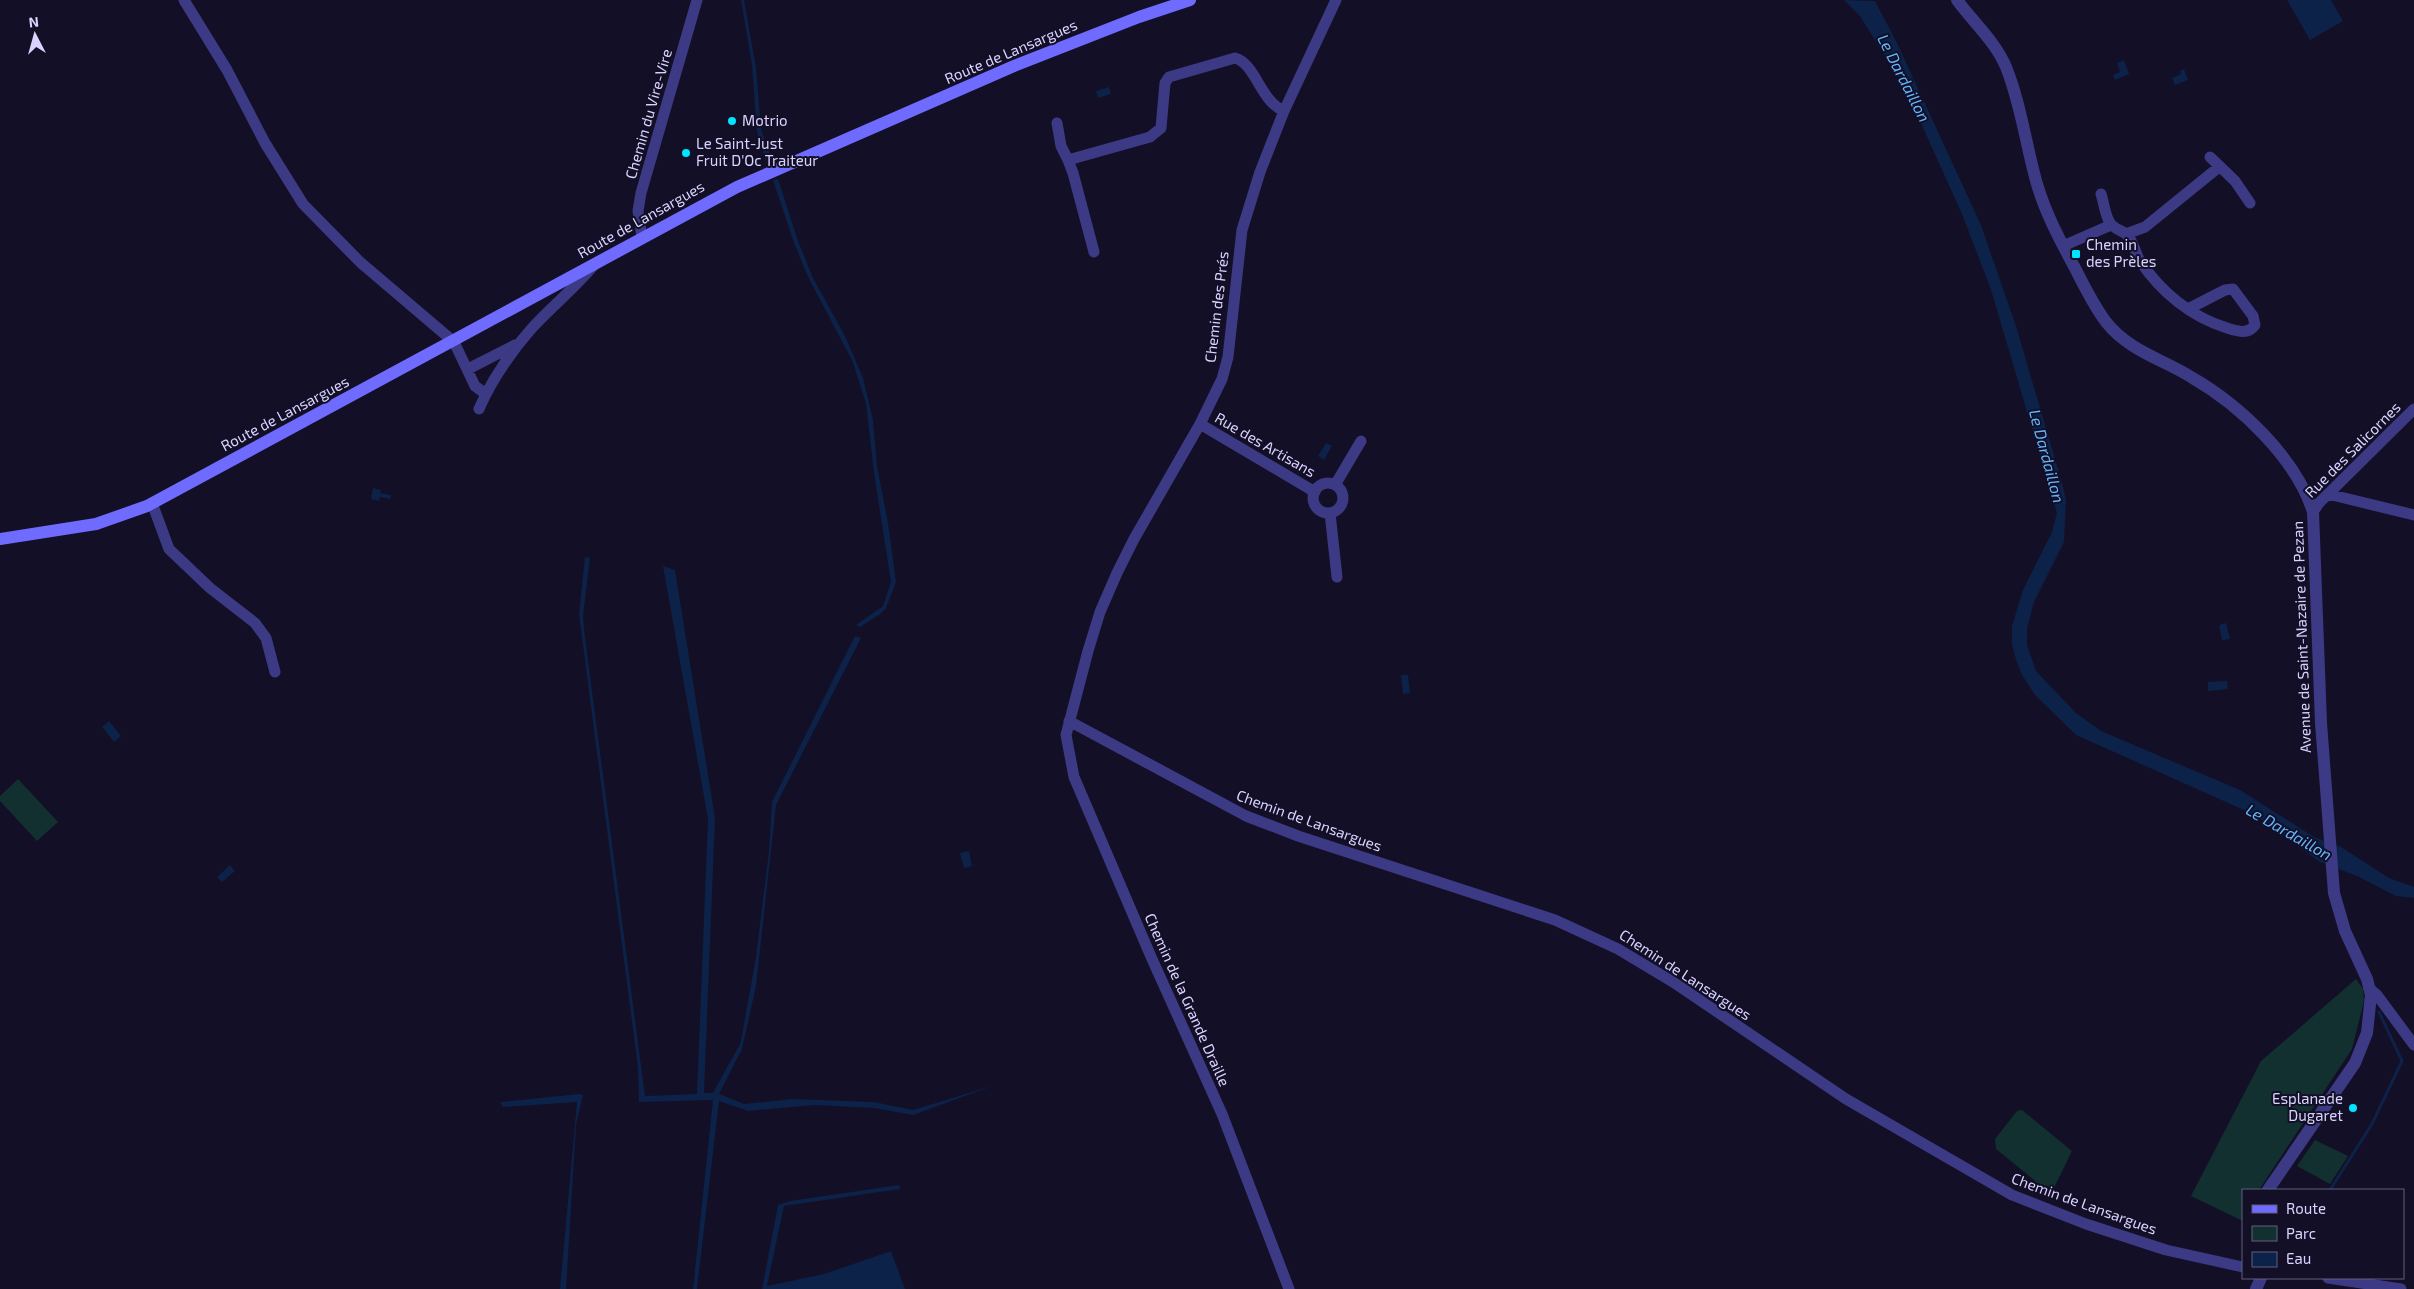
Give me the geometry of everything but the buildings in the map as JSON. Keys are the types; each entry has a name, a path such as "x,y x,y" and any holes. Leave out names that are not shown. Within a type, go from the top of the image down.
{"main road":[{"name":"Route de Lansargues","path":"0,540 96,524 154,502 454,342 642,237 737,187 1014,66 1139,17 1190,0"}],"street":[{"path":"184,0 227,70 265,143 304,204 360,262 454,342 475,386 486,394"},
{"name":"Chemin du Vire-Vire","path":"642,237 638,220 641,193 697,0"},
{"name":"Chemin des Prés","path":"1069,721 1095,628 1117,573 1134,539 1200,424 1222,379 1228,357 1242,230 1260,172 1284,111 1336,0"},
{"name":"Avenue de Saint-Nazaire de Pezan","path":"1957,0 1993,45 2006,67 2037,184 2046,210 2096,308 2107,324 2139,351 2199,382 2256,428 2295,472 2308,494 2313,512 2321,723 2334,893 2345,932 2373,993"},
{"path":"1068,160 1155,134 1162,123 1165,83 1169,77 1230,59 1235,58 1244,63 1267,99 1284,111"},
{"path":"1057,123 1061,146 1074,173 1094,252"},
{"path":"2210,157 2235,181 2250,203"},
{"path":"2126,234 2144,227 2219,166"},
{"path":"2101,194 2111,225 2126,234 2133,244 2139,259 2152,277 2170,296 2188,309 2216,325 2244,332 2251,329 2255,324 2253,316 2233,290 2225,290 2188,309"},
{"path":"2063,246 2111,225"},
{"path":"479,408 486,394 521,342 545,315 577,286 595,264"},
{"path":"468,369 521,342"},
{"name":"Rue des Salicornes","path":"2313,512 2328,494 2414,409"},
{"name":"Rue des Artisans","path":"1200,424 1315,492"},
{"path":"1335,486 1361,441"},
{"path":"1322,485 1335,486 1341,492 1343,501 1338,509 1330,513 1318,509 1314,500 1315,492 1322,485"},
{"path":"2328,494 2414,515"},
{"path":"154,502 170,549 210,588 255,623 266,638 276,672"},
{"path":"1330,513 1337,577"},
{"name":"Chemin de Lansargues","path":"1069,721 1246,816 1298,836 1555,920 1618,949 1673,982 1832,1090 2012,1195 2086,1224 2166,1250 2242,1267"},
{"name":"Chemin de la Grande Draille","path":"1069,721 1066,736 1074,778 1152,959 1222,1114 1289,1289"},
{"path":"2373,993 2414,1045"},
{"path":"2269,1189 2361,1053 2369,1024 2373,993"},
{"path":"2335,1279 2401,1289"}],"green space":[{"path":"18,779 58,822 37,841 0,801 0,796"},
{"path":"2356,979 2363,989 2364,1001 2352,1049 2260,1189 2242,1189 2242,1221 2191,1196 2261,1061"},
{"path":"2022,1110 2072,1151 2051,1194 1996,1149 1995,1139 2017,1111"},
{"path":"2315,1140 2348,1156 2330,1184 2297,1166"}],"water":[{"path":"741,0 744,0 756,68 761,129 773,163 767,165 757,132 752,65"},
{"name":"Le Dardaillon","path":"1844,0 1875,1 1897,43 1981,225 2016,326 2062,483 2066,500 2064,542 2034,602 2027,629 2027,645 2036,671 2076,713 2101,731 2240,790 2314,837 2341,847 2389,878 2414,887 2414,898 2396,896 2357,876 2320,862 2255,815 2076,735 2035,695 2022,675 2012,644 2012,626 2023,590 2052,532 2057,513 1991,290 1962,214 1905,88 1860,16"},
{"path":"2287,0 2331,0 2343,21 2310,40"},
{"path":"2124,60 2129,74 2115,80 2113,75 2120,72 2117,63"},
{"path":"2184,69 2188,80 2175,85 2172,78 2181,74 2180,71"},
{"path":"1109,87 1111,94 1098,98 1096,91"},
{"path":"778,179 798,241 813,278 845,336 863,378 873,420 877,466 888,523 896,582 886,608 879,615 860,627 856,625 883,606 891,582 874,473 866,403 852,360 809,279 794,243 773,180"},
{"path":"1326,443 1332,446 1324,460 1318,456"},
{"path":"373,488 381,490 380,493 391,495 390,499 380,497 379,501 371,499"},
{"path":"585,557 590,558 583,616 585,638 645,1096 697,1094 708,819 663,566 675,570 715,818 704,1093 713,1093 740,1044 756,957 769,851 772,802 855,636 861,638 776,805 756,986 742,1049 719,1094 744,1104 792,1099 874,1102 913,1110 995,1085 913,1115 874,1108 814,1105 748,1111 719,1101 697,1289 693,1289 713,1100 639,1102 638,1068 579,614"},
{"path":"2226,623 2230,639 2222,640 2219,625"},
{"path":"1401,675 1408,675 1410,693 1403,694"},
{"path":"2227,681 2228,689 2208,691 2208,682"},
{"path":"109,721 121,736 114,742 102,727"},
{"path":"969,851 972,866 964,868 960,853"},
{"path":"230,865 235,871 222,882 217,877"},
{"path":"583,1095 576,1125 566,1289 560,1289 577,1102 503,1107 500,1102"},
{"path":"899,1185 900,1189 784,1206 767,1286 824,1274 891,1251 905,1289 762,1289 778,1205 790,1201"}],"waterway":[{"path":"2331,1189 2372,1124 2402,1061 2379,1012"}],"place":[{"name":"Motrio","path":"732,121"},
{"name":"Le Saint-Just Fruit D'Oc Traiteur","path":"686,153"},
{"name":"Chemin des Prèles","path":"2076,254"},
{"name":"Esplanade Dugaret","path":"2353,1108"}]}
